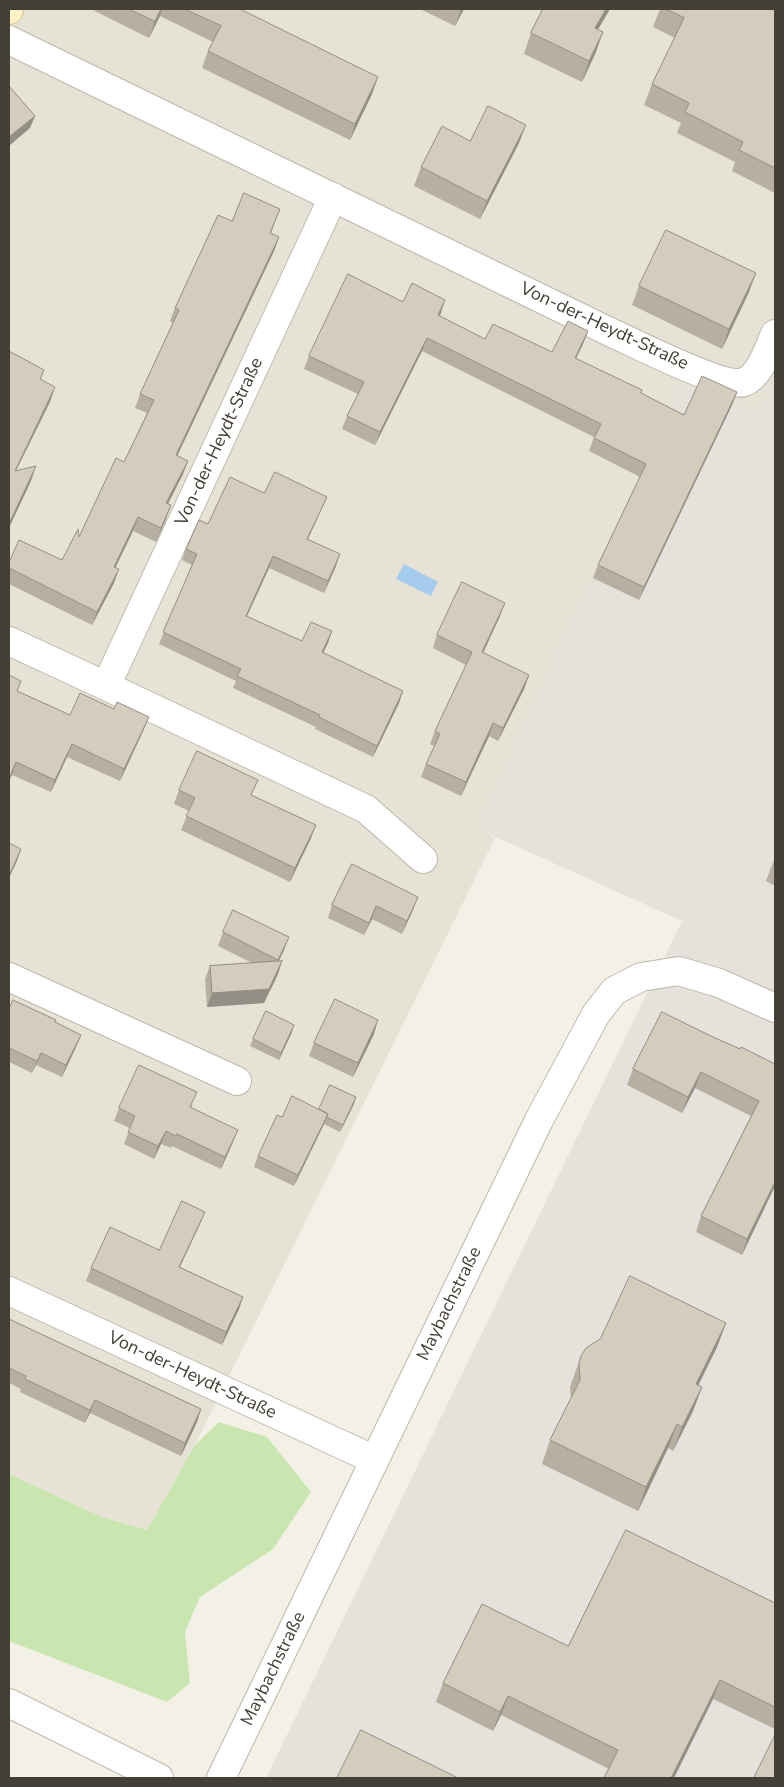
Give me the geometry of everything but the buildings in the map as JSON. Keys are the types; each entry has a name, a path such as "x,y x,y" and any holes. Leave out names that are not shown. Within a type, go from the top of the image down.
{"street":[{"name":"Von-der-Heydt-Straße","path":"9,40 632,342 712,378 730,383 744,382 760,366 775,334"},
{"name":"Von-der-Heydt-Straße","path":"106,686 333,197"},
{"path":"9,641 366,809 423,859"},
{"name":"Maybachstraße","path":"221,1778 539,1120 596,1014 614,991 641,977 680,971 719,983 775,1008"},
{"path":"9,977 236,1081"},
{"name":"Von-der-Heydt-Straße","path":"9,1291 375,1460"},
{"path":"9,1704 159,1778"}],"shaded area":[{"path":"9,9 775,9 775,383 760,417 683,379 478,829 495,838 195,1445 147,1530 102,1517 9,1474"},
{"path":"682,379 760,416 775,383 775,1778 271,1778 267,1776 682,921 478,829"}],"green space":[{"path":"219,1422 267,1437 311,1492 273,1549 200,1597 185,1632 190,1683 167,1702 9,1641 9,1474 102,1517 147,1530 195,1445"}],"water":[{"path":"404,564 438,582 431,596 396,579"}]}
